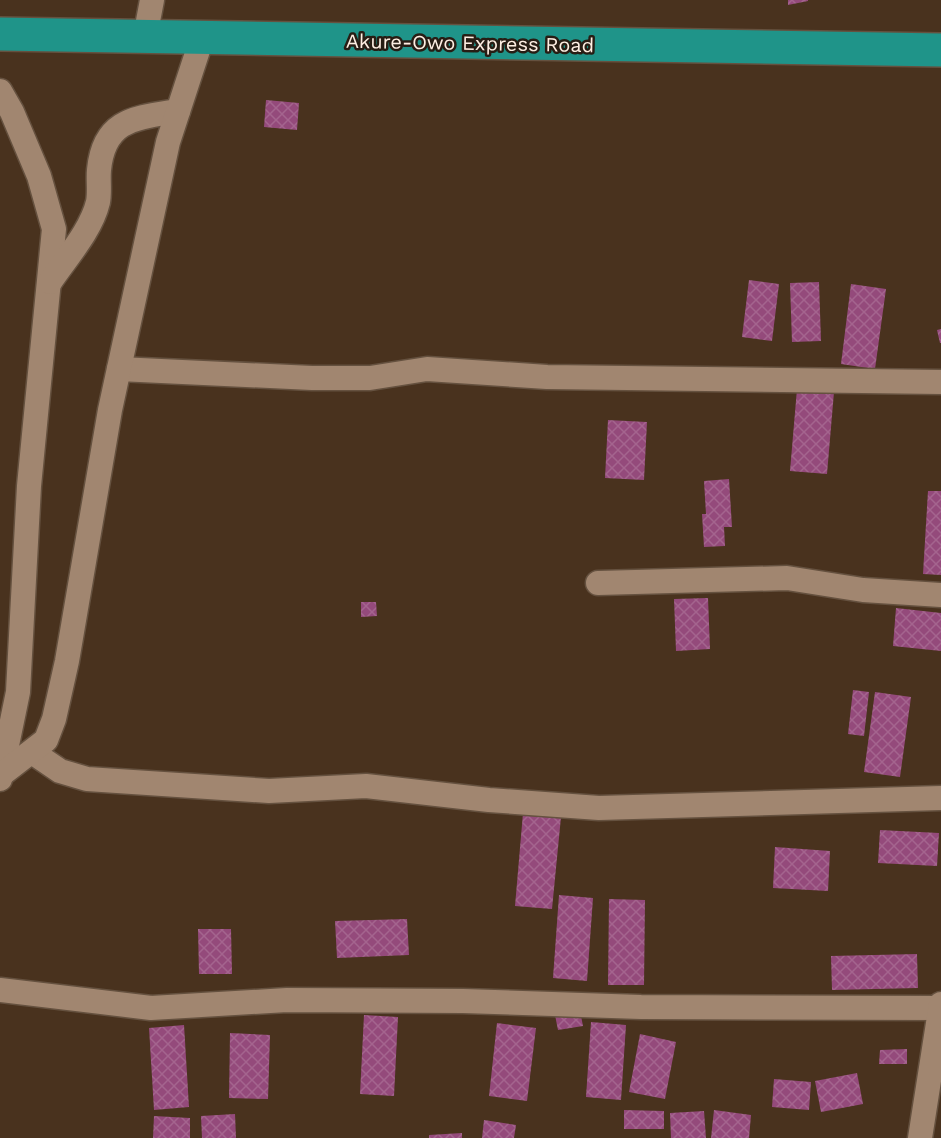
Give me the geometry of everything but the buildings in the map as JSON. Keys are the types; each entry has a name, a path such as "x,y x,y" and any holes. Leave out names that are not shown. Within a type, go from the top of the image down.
{"highway":[{"name":"Akure-Owo Express Road","path":"0,34 941,50"}],"street":[{"path":"145,37 152,0"},
{"path":"1,777 46,741 65,670 119,369 168,142 202,38"},
{"path":"0,91 12,112 39,176 54,229 29,486 18,692 1,777"},
{"path":"49,284 88,226 98,202 99,170 104,143 114,129 140,117 178,111"},
{"path":"119,369 312,378 370,378 427,369 547,377 941,382"},
{"path":"598,583 672,583 787,578 863,590 941,595"},
{"path":"32,752 60,771 87,779 269,791 366,786 489,800 599,808 941,798"},
{"path":"0,990 151,1008 287,1000 463,1001 641,1007 941,1006 920,1138"}]}
